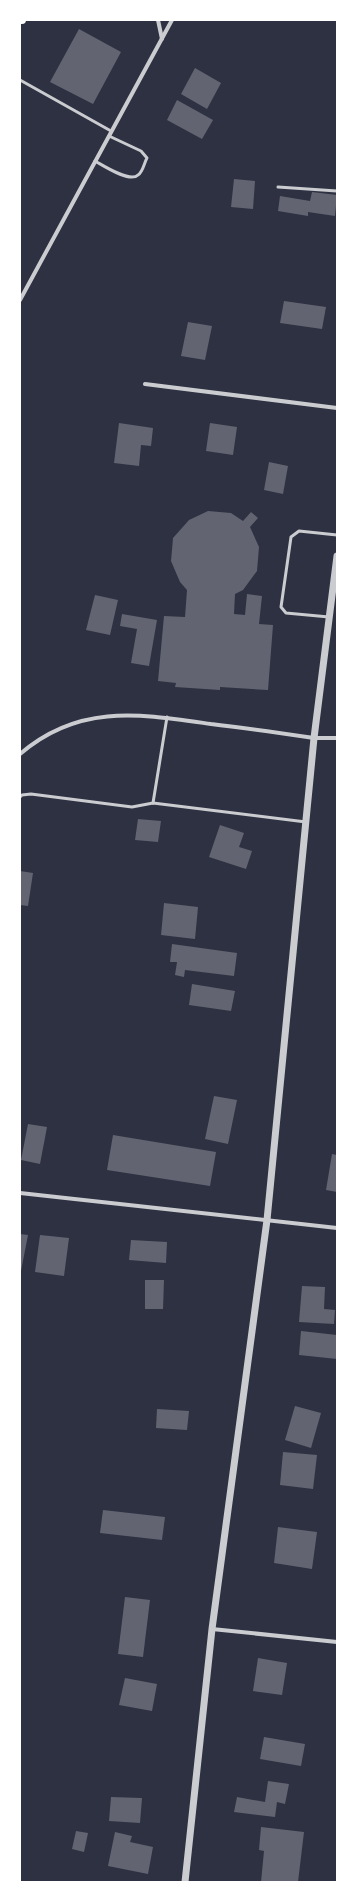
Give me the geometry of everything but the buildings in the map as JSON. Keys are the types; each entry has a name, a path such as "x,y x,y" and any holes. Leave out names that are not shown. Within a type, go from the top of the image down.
{"street":[{"path":"158,20 162,39"},
{"path":"20,300 172,20"},
{"path":"145,384 337,408"},
{"path":"185,1882 212,1629 267,1220 314,738 337,556"},
{"path":"20,754 34,742 58,728 83,720 125,714 167,717 314,738 337,738"},
{"path":"20,1193 337,1228"},
{"path":"212,1629 337,1642"}],"lane":[{"path":"20,80 111,131"},
{"path":"95,161 127,177 135,178 140,174 146,158 141,151 109,136"},
{"path":"278,186 337,191"},
{"path":"329,617 286,613 281,607 291,537 299,532 337,535"},
{"path":"154,803 167,717"},
{"path":"20,797 22,795 31,794 132,807 154,803 306,822"}]}
